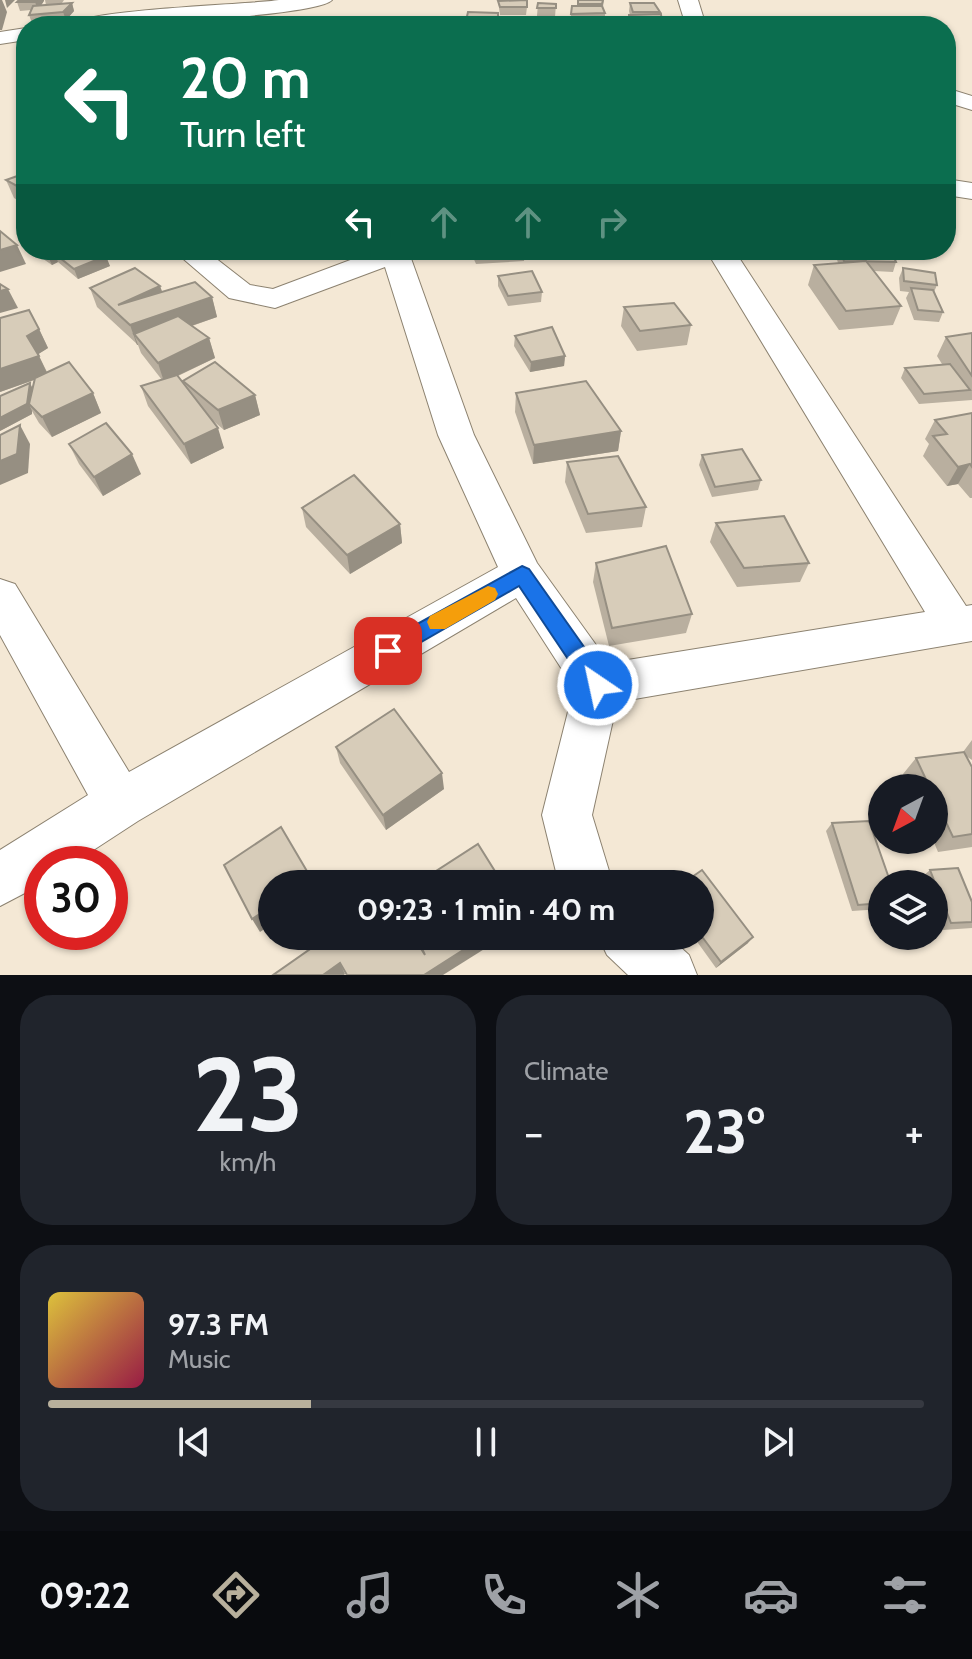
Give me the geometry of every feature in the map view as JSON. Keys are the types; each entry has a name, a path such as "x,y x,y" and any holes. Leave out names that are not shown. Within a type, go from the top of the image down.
{"street":[{"path":"263,16 322,0"},
{"path":"119,16 152,8 247,16"},
{"path":"200,260 240,292 275,299 372,260"},
{"path":"398,260 456,435 522,574 598,685 567,815 582,870"},
{"path":"598,685 964,624 727,260"},
{"path":"0,880 120,804 522,574"},
{"path":"0,596 120,804"},
{"path":"641,950 669,975"}],"building":[{"path":"527,0 527,7 500,7 498,1"},
{"path":"578,0 603,0 602,4 578,4"},
{"path":"72,3 63,12 29,15 33,6"},
{"path":"538,3 556,4 556,8 537,8"},
{"path":"630,3 654,3 660,12 633,12"},
{"path":"572,6 602,6 605,13 571,14"},
{"path":"468,12 498,13 498,16 467,16"},
{"path":"661,14 661,16 629,16"},
{"path":"16,176 16,186 6,180"},
{"path":"0,231 16,245 0,250"},
{"path":"63,260 96,260 74,269"},
{"path":"895,260 896,262 844,261"},
{"path":"866,261 901,306 846,311 814,265"},
{"path":"135,268 160,286 118,305 195,282 212,297 130,325 90,288"},
{"path":"903,268 935,273 937,285 904,281"},
{"path":"532,271 542,292 508,296 498,276"},
{"path":"911,288 933,290 943,312 918,310"},
{"path":"674,303 691,325 640,331 624,307"},
{"path":"29,310 39,329 27,336 39,356 0,369 0,318"},
{"path":"178,316 209,338 158,363 134,334"},
{"path":"552,327 565,356 531,362 515,336"},
{"path":"972,333 972,376 946,337"},
{"path":"69,362 93,393 42,417 29,404 35,378"},
{"path":"215,362 255,395 218,410 183,381"},
{"path":"950,364 970,390 924,394 905,368"},
{"path":"177,375 218,428 184,444 141,386"},
{"path":"586,381 621,431 534,445 516,393"},
{"path":"30,383 27,404 0,418 0,396"},
{"path":"972,413 972,467 970,464 958,467 933,436 947,434 935,420"},
{"path":"106,423 132,454 94,477 69,444"},
{"path":"20,425 17,454 0,461 0,435"},
{"path":"742,449 761,480 715,487 702,455"},
{"path":"618,456 646,507 588,514 567,462"},
{"path":"354,475 400,524 347,555 302,508"},
{"path":"784,516 809,563 744,568 716,523"},
{"path":"666,546 692,614 612,628 596,563"},
{"path":"394,709 442,773 383,815 336,747"},
{"path":"964,752 972,767 972,834 953,837 948,826 948,774 923,774 916,758"},
{"path":"868,821 868,854 881,854 886,870 868,870 868,904 858,905 832,823"},
{"path":"281,827 306,870 258,870 258,915 252,919 224,865"},
{"path":"478,844 494,870 438,870"},
{"path":"958,868 972,902 972,922 951,923 948,915 948,870 930,870"},
{"path":"714,886 753,937 721,962 712,950"},
{"path":"309,950 422,950 425,955 423,950 463,950 424,975 347,975 340,963 323,975 273,975"}],"slow traffic":[{"path":"438,622 488,594"}],"route":[{"path":"388,651 522,574 598,685"}]}
